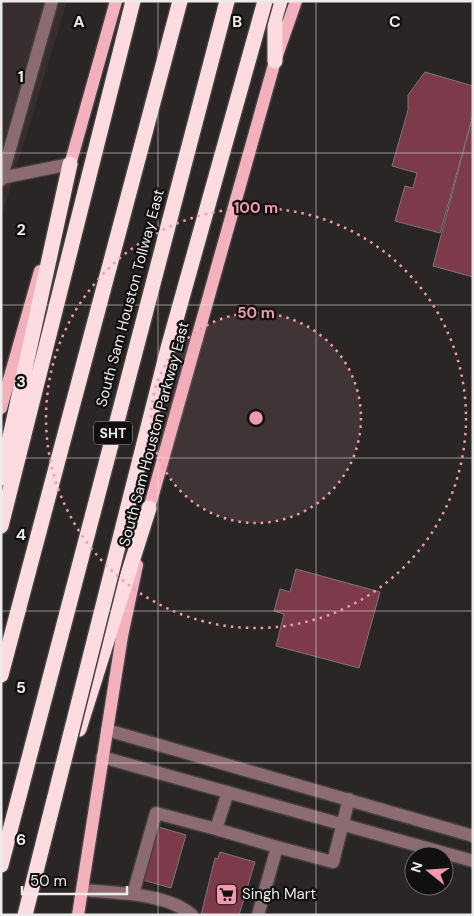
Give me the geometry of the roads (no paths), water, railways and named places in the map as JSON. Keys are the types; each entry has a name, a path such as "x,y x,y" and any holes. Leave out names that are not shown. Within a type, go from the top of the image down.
{"highway":[{"path":"1,526 133,1"},
{"name":"South Sam Houston Tollway East","path":"1,675 180,1"},
{"name":"South Sam Houston Tollway East","path":"1,866 227,1"},
{"path":"24,915 168,348 265,1"},
{"path":"275,61 275,18 280,1"},
{"path":"1,478 70,164"},
{"path":"24,915 77,734 149,508"}],"main road":[{"path":"1,408 116,1"},
{"name":"South Sam Houston Parkway East","path":"78,915 122,636 149,508 275,61 296,1"}],"lane":[{"path":"52,1 2,178 70,164"},
{"path":"108,730 473,836"},
{"path":"102,757 473,861"},
{"path":"216,829 228,792"},
{"path":"133,894 156,813 333,862 349,799"},
{"path":"258,915 277,847"},
{"path":"82,890 133,894 183,906 192,915"}],"place":[{"name":"Singh Mart","path":"226,894"}]}
